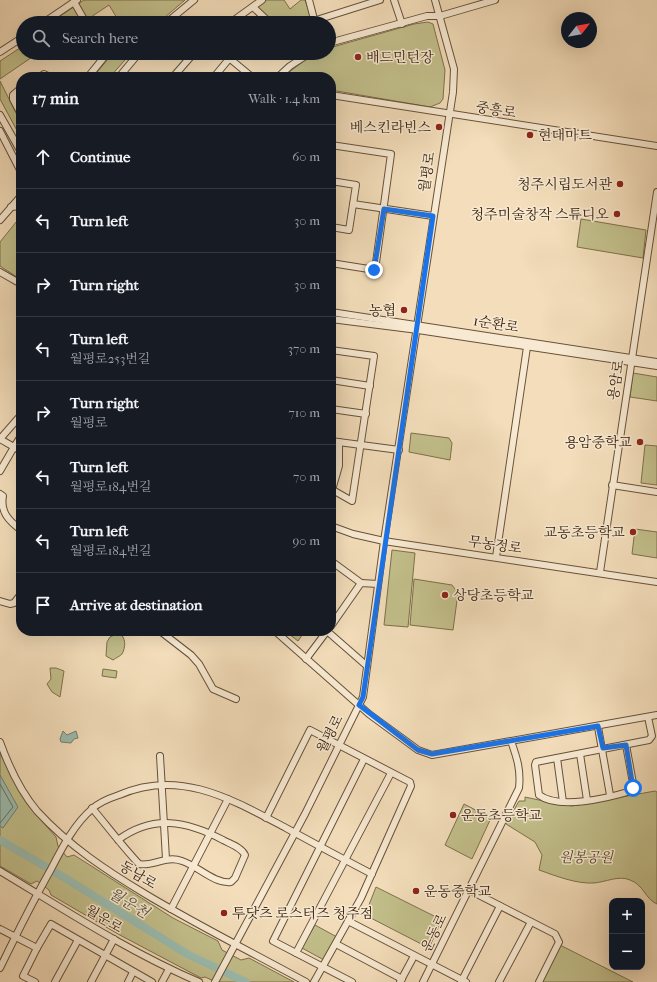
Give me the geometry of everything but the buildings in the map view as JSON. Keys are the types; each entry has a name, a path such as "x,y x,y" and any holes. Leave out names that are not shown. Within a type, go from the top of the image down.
{"street":[{"path":"175,16 194,0"},
{"path":"240,16 262,0"},
{"path":"309,0 314,16"},
{"path":"330,16 380,0"},
{"path":"394,0 402,24"},
{"name":"월평로","path":"215,982 295,833 363,697 384,541 418,327 448,114 453,92 454,69 435,0"},
{"path":"336,41 427,16 440,16 476,3 495,0"},
{"path":"54,16 76,1 83,16"},
{"path":"252,7 262,16"},
{"path":"0,52 16,42"},
{"path":"92,72 102,60"},
{"path":"123,72 133,60"},
{"path":"177,72 188,60"},
{"path":"218,72 228,60"},
{"path":"232,60 246,72"},
{"path":"283,72 299,60"},
{"path":"16,92 13,95 13,99 16,105"},
{"name":"중흥로","path":"336,96 657,146"},
{"path":"0,115 16,142"},
{"path":"0,131 16,162"},
{"path":"336,146 392,154 374,270 336,265"},
{"path":"336,182 356,185 349,230 336,228"},
{"name":"용암로","path":"600,572 657,192"},
{"path":"0,220 16,202"},
{"path":"353,204 433,216"},
{"path":"11,207 16,206"},
{"path":"0,272 16,281"},
{"name":"1순환로","path":"336,313 527,347 657,362"},
{"name":"1순환로","path":"336,319 418,327 632,360 657,366"},
{"path":"496,557 527,347"},
{"path":"336,351 374,356 352,501 336,492"},
{"path":"336,381 370,386"},
{"path":"336,410 366,414"},
{"path":"14,447 0,439 16,421"},
{"path":"336,441 399,450"},
{"path":"336,478 339,466 339,442"},
{"path":"0,471 16,444"},
{"path":"612,485 657,492"},
{"path":"0,494 4,496 1,504 2,512 6,518 16,526"},
{"name":"무농정로","path":"336,528 352,534 384,541 600,572 657,582"},
{"path":"336,565 362,583 378,584"},
{"path":"336,619 362,583"},
{"path":"0,601 10,604 16,600"},
{"path":"166,636 191,655 199,664 213,689 236,699"},
{"path":"281,636 359,705 418,750 432,754 657,715"},
{"path":"306,659 323,636"},
{"path":"333,636 366,666"},
{"path":"626,745 633,788 631,791 587,800 563,802 543,798 539,795 535,765 536,762 649,740 652,736 648,717"},
{"path":"598,726 610,795"},
{"path":"266,818 310,730 410,782 411,790 372,874 336,944 314,982"},
{"name":"운동로","path":"423,982 518,788 520,774 511,741"},
{"name":"동남로","path":"0,742 8,765 20,787 37,810 67,840 103,869 171,909 306,982"},
{"path":"580,754 587,800"},
{"path":"160,756 166,859"},
{"path":"557,758 563,802"},
{"path":"352,982 273,941 364,759"},
{"path":"296,953 391,772"},
{"path":"0,968 41,887 67,840 92,808 139,787 162,784 185,785 228,799 372,874"},
{"path":"171,909 228,799"},
{"path":"92,808 118,840 139,864 166,859 181,860 226,883 231,882 235,878 244,860 243,851 211,833 177,822 139,827 118,840"},
{"name":"월운로","path":"0,870 114,939 169,969 199,982"},
{"path":"469,890 555,934 559,942 539,982"},
{"path":"348,921 463,981 500,906"},
{"path":"499,982 531,922"},
{"path":"35,982 23,976 51,924 104,956 152,982"},
{"path":"0,929 37,948"},
{"path":"91,982 114,939"},
{"path":"55,982 78,940"},
{"path":"336,944 401,980 414,956"},
{"path":"162,982 169,969"},
{"path":"128,982 133,972"}],"green space":[{"path":"84,0 185,0 166,16 116,16 109,5 92,16 60,16"},
{"path":"266,0 284,0 290,9 301,0 305,0 311,16 266,16 258,9 258,5"},
{"path":"428,22 433,24 445,70 443,99 440,103 430,107 336,91 336,72 289,72 305,60 336,60 336,46 414,24"},
{"path":"16,51 16,60 28,60 0,79 0,61"},
{"path":"107,60 125,60 114,72 97,72"},
{"path":"0,81 16,113 16,129 0,99"},
{"path":"581,219 646,230 643,258 577,247"},
{"path":"16,222 16,276 0,266 0,242"},
{"path":"633,373 657,377 657,401 630,397"},
{"path":"411,433 449,438 452,443 450,460 409,452"},
{"path":"336,445 337,445 336,470"},
{"path":"645,445 657,446 657,485 641,483"},
{"path":"635,529 657,532 657,558 632,554"},
{"path":"392,550 415,553 408,627 384,625"},
{"path":"414,579 452,585 458,593 453,630 410,625"},
{"path":"122,636 125,642 122,654 113,660 106,656 107,642 110,637"},
{"path":"292,636 302,636 298,641"},
{"path":"50,668 56,668 64,671 60,697 52,692 47,684 51,679"},
{"path":"103,669 117,671 116,678 102,676"},
{"path":"0,753 20,792 34,812 56,837 58,846 67,857 74,855 173,918 218,941 222,950 241,960 249,958 294,982 216,982 205,977 201,978 118,934 51,895 49,890 37,881 31,884 0,866"},
{"name":"원봉공원","path":"655,791 657,792 657,904 650,899 635,882 630,880 617,878 587,883 566,879 539,870 542,855 535,842 506,824 519,801 525,801 525,797 572,806"},
{"path":"464,804 491,818 472,859 445,845"},
{"path":"376,887 442,920 429,948 365,915"},
{"path":"315,925 337,937 324,960 302,948"},
{"path":"560,945 633,982 542,982"}],"water":[{"path":"63,731 67,735 76,731 78,738 74,739 71,743 61,742 60,739"},
{"path":"0,775 18,807 3,828 0,826"}],"waterway":[{"name":"월운천","path":"0,840 65,878 187,954 246,982"}],"place":[{"name":"배드민턴장","path":"358,57"},
{"name":"베스킨라빈스","path":"439,127"},
{"name":"현대마트","path":"530,135"},
{"name":"청주시립도서관","path":"620,184"},
{"name":"청주미술창작 스튜디오","path":"617,214"},
{"name":"농협","path":"404,310"},
{"name":"용암중학교","path":"640,442"},
{"name":"교동초등학교","path":"633,532"},
{"name":"상당초등학교","path":"445,595"},
{"name":"운동초등학교","path":"453,815"},
{"name":"운동중학교","path":"416,891"},
{"name":"투닷츠 로스터즈 청주점","path":"224,913"}],"route":[{"path":"374,270 384,209 433,216 418,330 384,541 364,680 363,697 359,705 418,750 432,754 598,726 603,748 626,745 633,788"}]}
